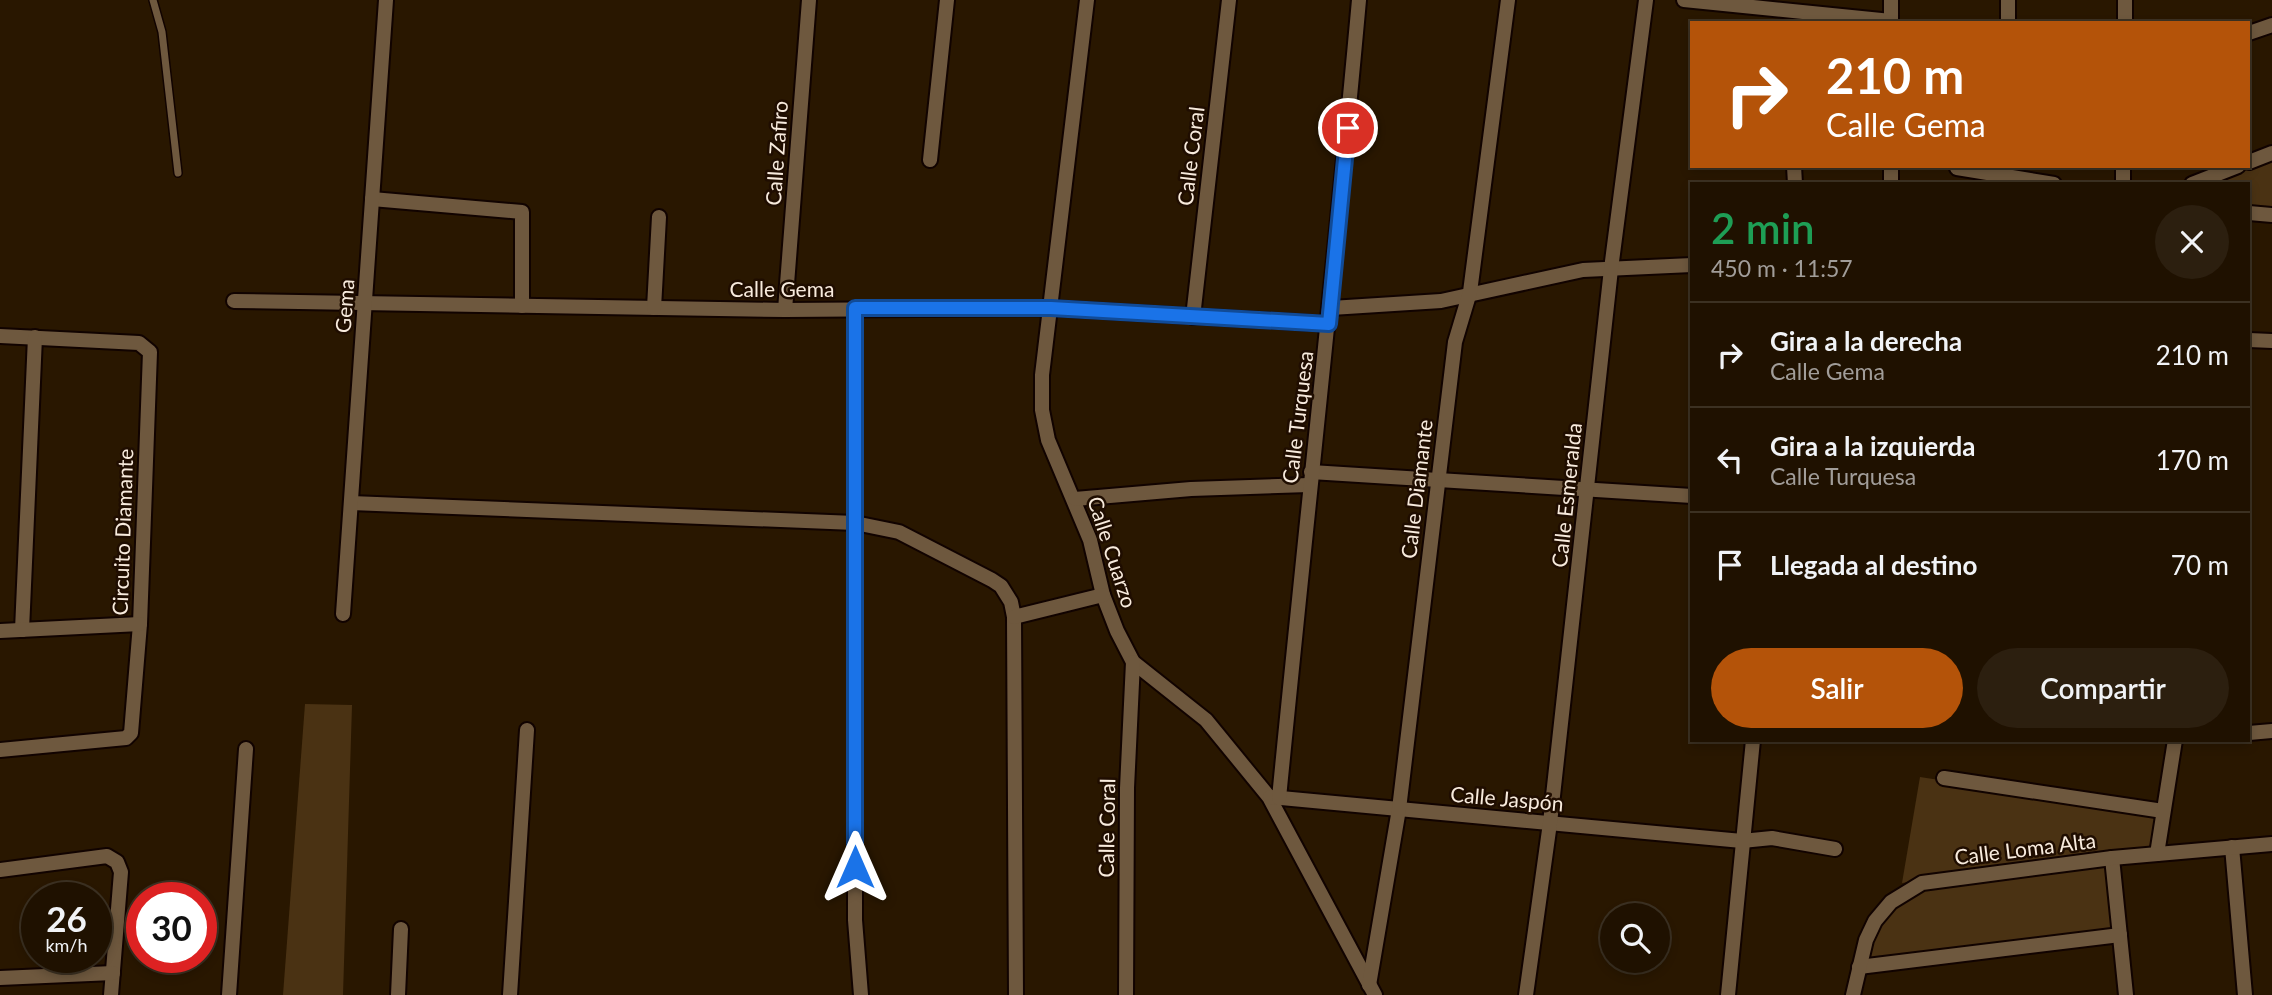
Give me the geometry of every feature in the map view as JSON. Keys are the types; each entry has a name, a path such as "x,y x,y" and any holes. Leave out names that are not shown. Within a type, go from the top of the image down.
{"street":[{"name":"Gema","path":"343,614 386,0"},
{"name":"Calle Zafiro","path":"785,310 809,0"},
{"path":"930,160 947,0"},
{"name":"Calle Cuarzo","path":"1087,0 1042,375 1042,410 1060,473 1075,499 1090,540 1103,595 1133,662 1206,720 1274,797 1372,990"},
{"name":"Calle Coral","path":"1193,317 1229,0"},
{"name":"Calle Turquesa","path":"1274,797 1331,308 1359,0"},
{"name":"Calle Diamante","path":"1372,990 1398,809 1455,342 1470,292 1508,0"},
{"name":"Calle Esmeralda","path":"1526,995 1550,823 1589,491 1611,269 1646,0"},
{"path":"1684,0 1882,21"},
{"path":"1891,0 1891,21"},
{"path":"2008,0 2008,21"},
{"path":"2125,0 2125,21"},
{"path":"2250,33 2272,25"},
{"path":"2250,162 2272,153"},
{"path":"1957,168 2008,171 2046,182"},
{"path":"2197,182 2233,168"},
{"path":"372,199 522,212 522,306"},
{"path":"2250,213 2272,215"},
{"path":"654,308 659,217"},
{"path":"1331,308 1411,305 1546,276 1690,265"},
{"name":"Calle Gema","path":"234,301 785,310 1051,308 1329,324"},
{"path":"855,308 855,920 861,995"},
{"name":"Circuito Diamante","path":"0,336 139,343 150,352 140,624 133,727 127,738 0,750"},
{"path":"22,630 35,337"},
{"path":"2250,340 2272,341"},
{"path":"1075,499 1310,479 1439,478 1589,491 1690,496"},
{"path":"351,503 855,523 899,532 1001,586 1011,602 1014,617 1016,995"},
{"path":"1014,617 1103,595"},
{"path":"0,631 140,624"},
{"name":"Calle Coral","path":"1126,995 1127,788 1133,662"},
{"path":"510,995 527,730"},
{"path":"2250,733 2272,731"},
{"path":"1728,995 1753,742"},
{"path":"2157,854 2175,742"},
{"path":"229,995 246,749"},
{"path":"1944,778 2164,811"},
{"name":"Calle Jaspón","path":"1274,797 1742,841 1772,838 1835,849"},
{"name":"Calle Loma Alta","path":"1853,995 1859,967 1875,921 1891,902 1922,883 2112,858 2272,844"},
{"path":"2232,847 2245,995"},
{"path":"0,870 107,856 112,858 121,872 111,995"},
{"path":"2112,858 2126,995"},
{"path":"398,995 401,929"},
{"path":"1859,967 2120,935"},
{"path":"0,978 113,973"}],"lane":[{"path":"153,0 162,32 178,173"}],"shaded area":[{"path":"2272,160 2272,213 2250,211 2250,182 2216,182"},
{"path":"305,704 352,705 343,995 283,995"},
{"path":"1920,777 2156,814 2153,850 1902,883"},
{"path":"2109,862 2114,929 1867,961 1877,932 1895,905 1923,887"}],"route":[{"path":"855,867 855,308 1051,308 1329,324 1348,128"}]}
